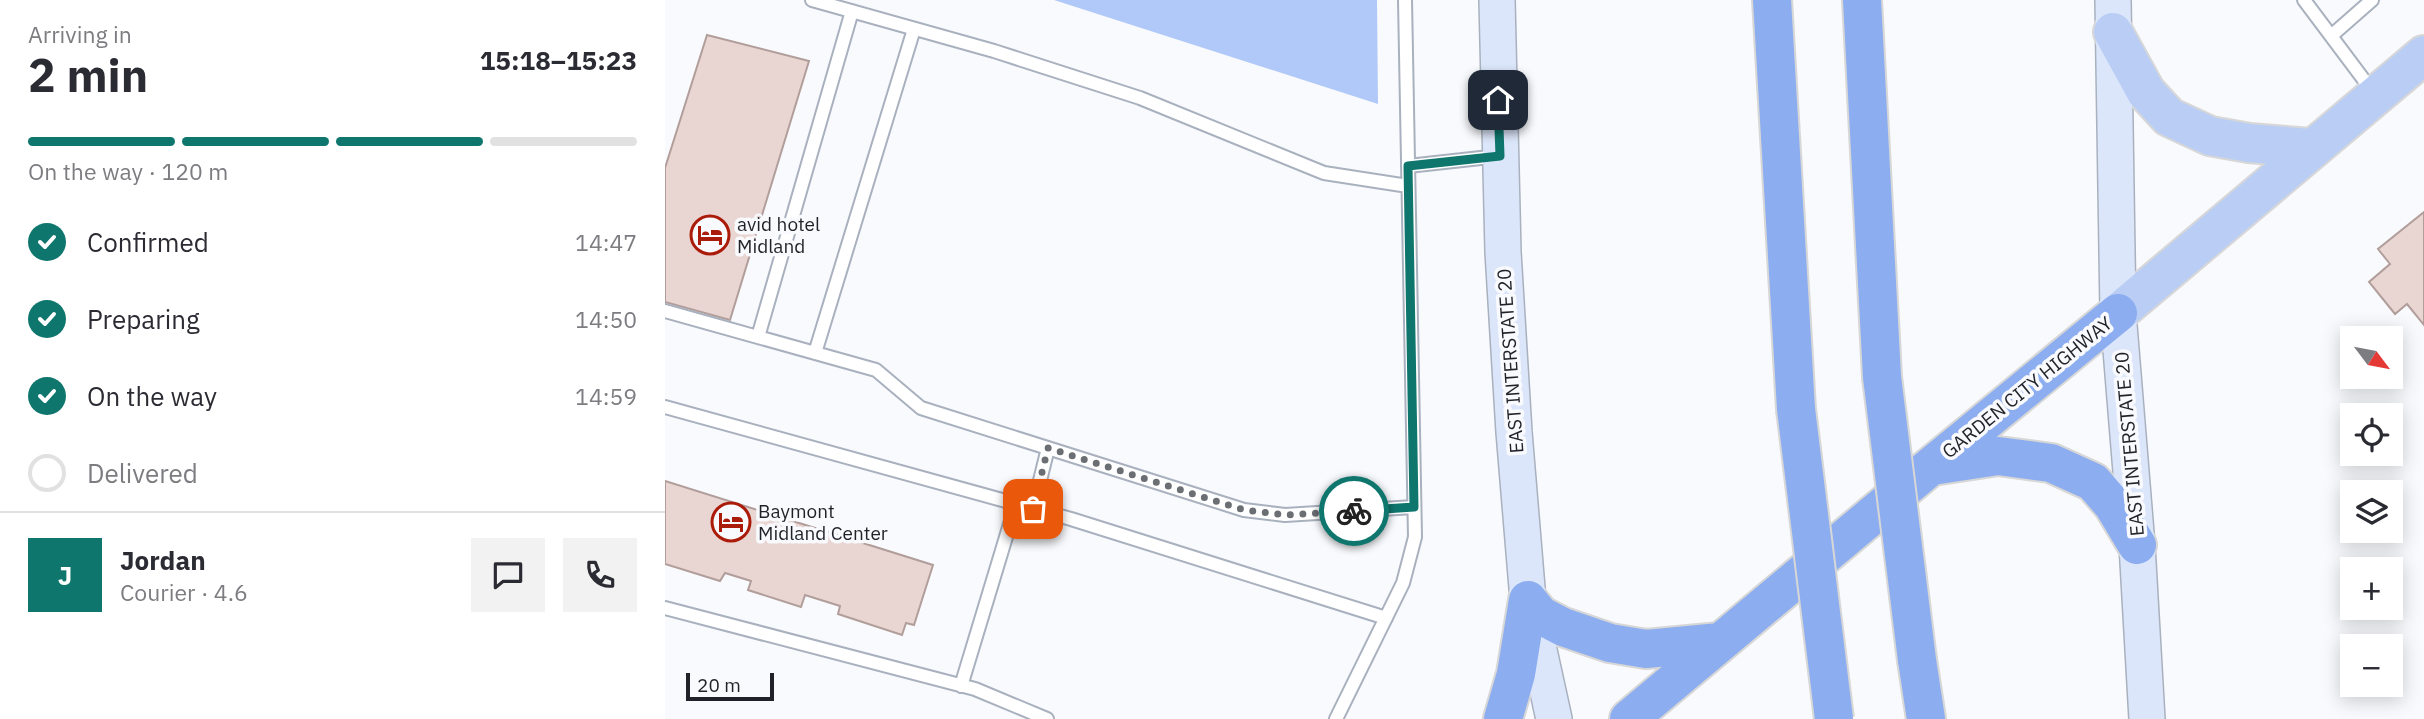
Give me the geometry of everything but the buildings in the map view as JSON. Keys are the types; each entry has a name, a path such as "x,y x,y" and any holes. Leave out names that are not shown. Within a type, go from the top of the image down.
{"highway":[{"path":"1772,0 1796,410 1834,719"},
{"path":"1862,0 1882,377 1926,719"},
{"name":"GARDEN CITY HIGHWAY","path":"1629,719 2118,313"},
{"path":"1930,467 1998,456 2051,463 2093,482 2113,505 2137,545"},
{"path":"1528,600 1540,615 1563,628 1610,643 1646,649 1720,642"},
{"path":"1503,719 1516,674 1528,600"}],"main road":[{"name":"EAST INTERSTATE 20","path":"1497,0 1507,321 1528,600 1554,719"},
{"name":"EAST INTERSTATE 20","path":"2113,16 2118,313 2137,545 2147,719"},
{"path":"2113,16 2146,92 2169,117 2210,136 2249,143 2311,148"},
{"name":"GARDEN CITY HIGHWAY","path":"2118,313 2424,55"}],"lane":[{"path":"812,0 994,51 1140,99 1324,173 1408,186"},
{"path":"1336,719 1403,583 1415,537 1405,0"},
{"path":"2331,36 2372,0"},
{"path":"2307,1 2375,95"},
{"path":"758,337 852,11"},
{"path":"815,353 914,29"},
{"path":"1408,166 1500,156"},
{"path":"665,311 876,370 921,408 1244,510 1285,515 1414,507"},
{"path":"665,407 1016,504 1386,618"},
{"path":"1033,509 1048,448"},
{"path":"961,686 1016,504"},
{"path":"665,608 975,689 1047,719"}],"shaded area":[{"path":"1054,0 1377,0 1378,104"}],"way so far":[{"path":"1033,509 1048,448 1244,510 1285,515 1354,511"}],"place":[{"name":"avid hotel Midland","path":"710,235"},
{"name":"Baymont Midland Center","path":"731,522"}],"route":[{"path":"1354,511 1414,507 1408,166 1500,156 1498,100"}]}
